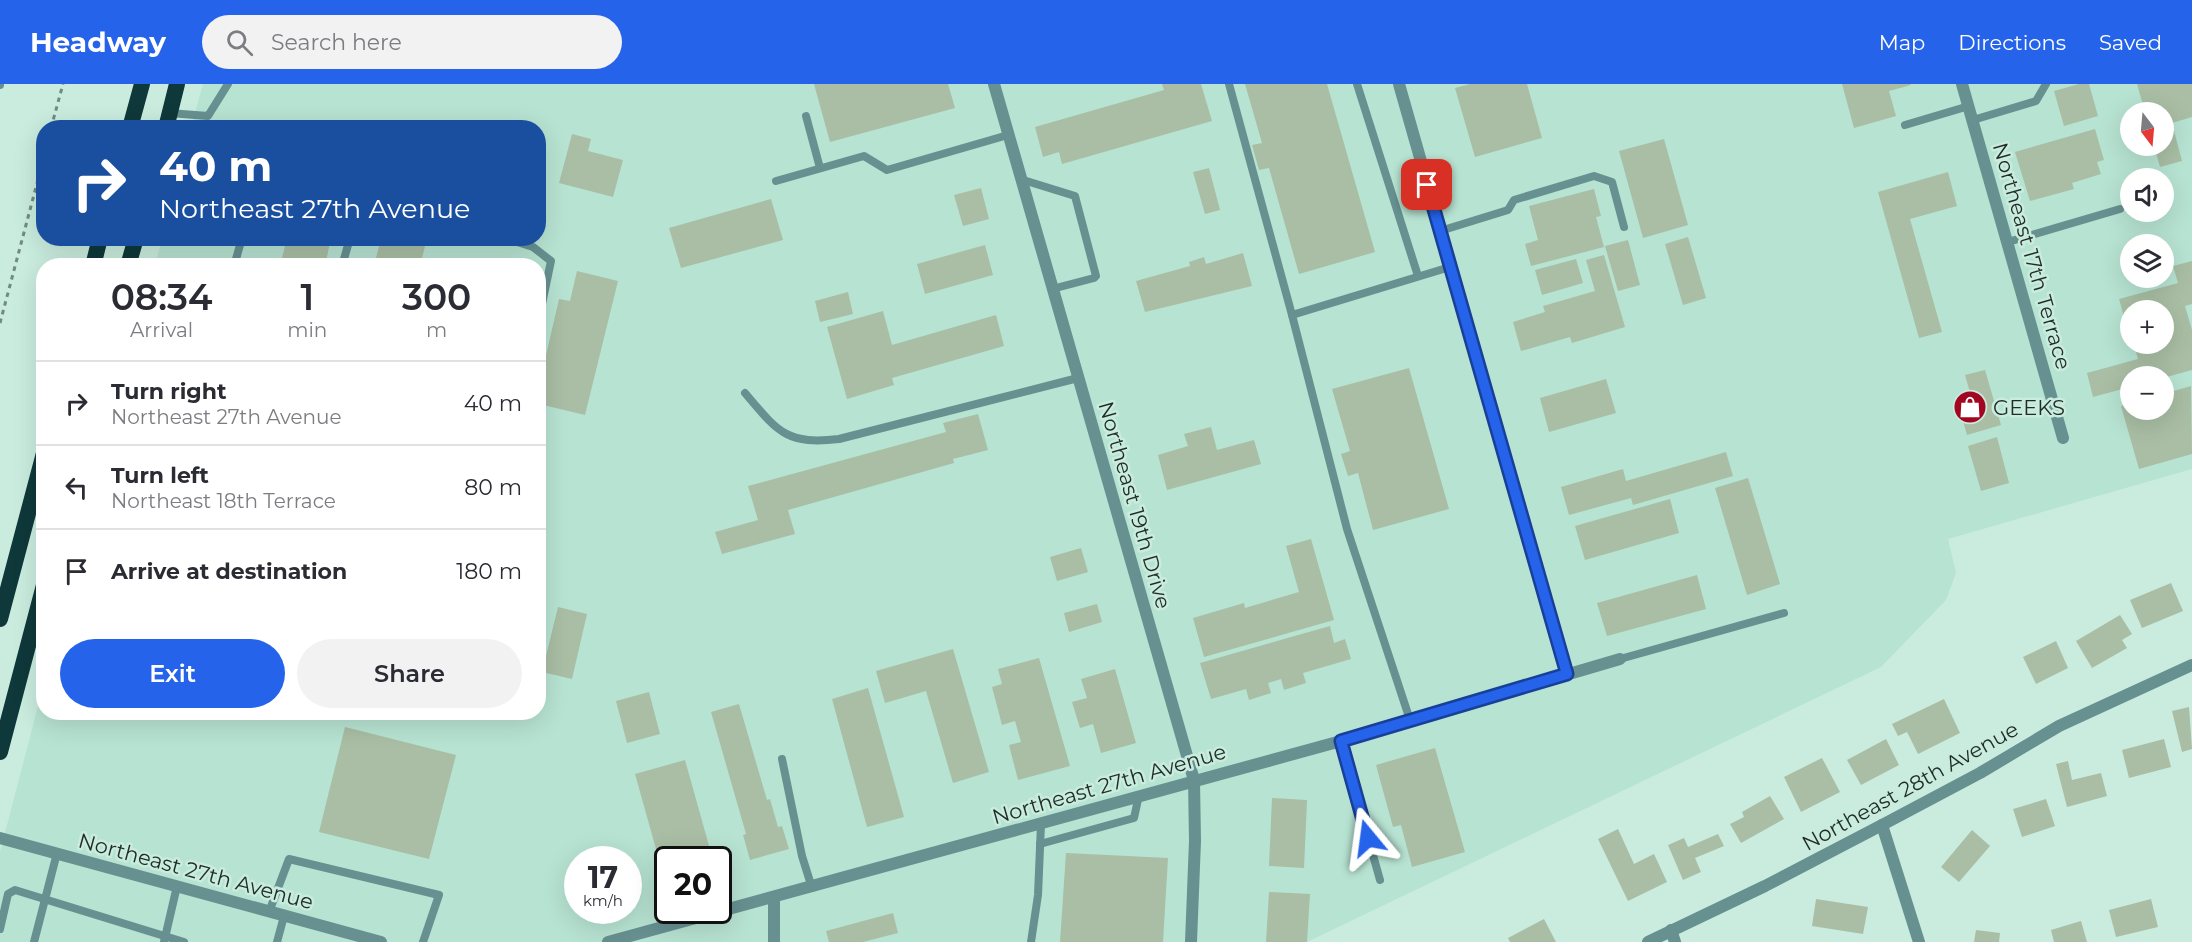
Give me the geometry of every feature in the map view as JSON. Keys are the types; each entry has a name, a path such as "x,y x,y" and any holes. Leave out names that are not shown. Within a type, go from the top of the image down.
{"highway":[{"path":"132,120 142,84"},
{"path":"168,120 177,84"},
{"path":"0,619 36,483"},
{"path":"0,752 36,615"}],"street":[{"name":"Northeast 19th Drive","path":"994,84 1194,780 1195,841 1191,942"},
{"path":"1399,84 1567,674"},
{"name":"Northeast 17th Terrace","path":"1962,84 2063,438"},
{"name":"Northeast 27th Avenue","path":"608,942 812,888 1139,795 1341,741 1620,659"},
{"name":"Northeast 28th Avenue","path":"1648,942 1673,936 1980,773 2059,726 2192,665"},
{"path":"1882,825 1919,942"},
{"name":"Northeast 27th Avenue","path":"0,838 381,942"},
{"path":"774,898 774,942"}],"lane":[{"path":"206,120 228,84"},
{"path":"1229,84 1347,529 1410,720"},
{"path":"1358,84 1418,276"},
{"path":"1973,120 2036,101 2046,84"},
{"path":"1905,125 1969,106"},
{"path":"168,120 208,116"},
{"path":"806,116 820,168"},
{"path":"776,181 864,156 886,170 1008,135"},
{"path":"1440,231 1508,210 1514,200 1594,176 1612,182 1624,227"},
{"path":"1020,179 1075,196 1096,276 1052,289"},
{"path":"2008,242 2120,210"},
{"path":"530,246 551,261 546,285"},
{"path":"1292,315 1450,267"},
{"path":"745,393 775,429 798,439 817,441 839,439 1078,378"},
{"path":"1620,659 1784,613"},
{"path":"1341,741 1380,880"},
{"path":"782,759 802,856 812,888"},
{"path":"1040,844 1134,818 1139,795"},
{"path":"1031,942 1038,895 1041,824"},
{"path":"34,942 57,853"},
{"path":"269,912 289,859 439,895 423,942"},
{"path":"164,939 177,886"},
{"path":"0,929 11,891 15,890 46,898 164,939 184,942"},
{"path":"277,942 284,916"}],"path":[{"path":"53,120 63,84"},
{"path":"0,323 36,187"}],"shaded area":[{"path":"203,84 2192,84 2192,469 1948,539 1956,573 1946,600 1881,667 1307,942 0,942 0,852 36,714 36,720 546,720 546,258 157,258 160,246 546,246 546,120 193,120"}],"building":[{"path":"814,84 948,84 955,108 830,142"},
{"path":"1162,84 1201,84 1212,121 1062,164 1059,152 1043,157 1035,127 1164,90"},
{"path":"1245,84 1327,84 1375,252 1299,274 1269,168 1259,170 1252,145 1262,143"},
{"path":"1470,84 1527,84 1542,138 1475,157 1455,88"},
{"path":"1842,84 1911,85 1889,91 1896,116 1854,128"},
{"path":"2079,84 2089,84 2098,116 2064,126 2054,91"},
{"path":"2137,84 2192,84 2192,117 2174,122 2174,102 2142,102"},
{"path":"2095,129 2104,160 2097,162 2101,174 2072,183 2074,189 2030,201 2015,152"},
{"path":"2174,131 2182,161 2160,167 2157,156 2174,156"},
{"path":"572,134 591,139 588,151 623,160 613,197 559,183"},
{"path":"1664,139 1688,225 1643,238 1619,151"},
{"path":"1209,168 1220,210 1205,214 1193,172"},
{"path":"1948,172 1957,206 1910,219 1942,332 1919,338 1878,192"},
{"path":"981,188 989,219 963,226 954,195"},
{"path":"1594,189 1601,216 1596,217 1604,247 1531,266 1525,244 1538,240 1529,206"},
{"path":"771,199 783,240 681,268 669,228"},
{"path":"1688,237 1706,298 1683,305 1665,244"},
{"path":"1628,240 1640,285 1618,291 1605,246"},
{"path":"985,245 993,275 925,294 917,264"},
{"path":"285,246 329,246 327,258 282,258"},
{"path":"379,246 425,246 422,258 376,258"},
{"path":"1243,253 1252,286 1145,312 1136,281 1190,266 1189,262 1204,257 1206,264"},
{"path":"1604,255 1625,327 1572,343 1570,337 1521,351 1513,322 1545,312 1543,306 1595,291 1586,260"},
{"path":"1576,259 1583,283 1542,295 1535,270"},
{"path":"2192,261 2192,304 2185,306 2192,330 2192,370 2174,375 2174,366 2120,366 2120,390 2093,397 2087,373 2138,359 2137,354 2174,354 2174,300 2120,300 2120,303 2119,299 2160,288 2174,288 2174,284 2178,283 2174,266"},
{"path":"577,271 618,281 585,415 546,406 546,355 559,299 570,301"},
{"path":"848,292 853,314 820,322 815,301"},
{"path":"883,311 892,345 996,315 1004,346 892,378 894,385 847,399 827,327"},
{"path":"1409,368 1449,509 1373,530 1358,473 1348,476 1341,454 1350,451 1332,389"},
{"path":"1985,370 2001,425 1967,435 1959,407 1973,403 1965,375"},
{"path":"1606,379 1616,413 1549,432 1540,398"},
{"path":"2191,386 2192,454 2139,469 2125,420 2174,420 2174,391"},
{"path":"978,414 988,450 953,459 954,463 788,510 795,534 722,554 715,532 758,520 748,486 946,432 943,423"},
{"path":"1211,427 1217,450 1254,440 1261,464 1167,490 1158,455 1188,446 1184,434"},
{"path":"1997,437 2009,483 1981,491 1968,446"},
{"path":"1726,452 1733,476 1633,505 1631,498 1569,515 1561,487 1623,469 1626,481"},
{"path":"1748,478 1780,584 1747,595 1715,488"},
{"path":"1670,499 1679,533 1585,560 1575,526"},
{"path":"1311,539 1334,620 1204,657 1193,618 1244,603 1245,608 1299,592 1286,546"},
{"path":"1081,548 1088,572 1057,581 1050,557"},
{"path":"1697,575 1706,609 1607,636 1597,603"},
{"path":"2171,583 2183,611 2142,628 2130,600"},
{"path":"1097,604 1102,622 1069,632 1064,613"},
{"path":"558,607 587,614 572,679 546,673 546,656"},
{"path":"2120,615 2132,634 2122,640 2127,648 2092,668 2076,641"},
{"path":"1330,626 1334,643 1345,639 1351,659 1303,673 1306,683 1284,690 1281,679 1268,683 1271,693 1249,700 1246,689 1211,699 1200,663"},
{"path":"2056,641 2068,668 2036,684 2023,657"},
{"path":"953,649 989,772 953,783 926,691 885,703 876,671"},
{"path":"1039,658 1070,766 1018,780 1009,745 1021,742 1015,721 1002,725 992,687 1002,684 998,669"},
{"path":"1115,669 1136,743 1101,753 1093,724 1080,728 1072,702 1087,698 1081,679"},
{"path":"868,688 904,817 867,827 832,699"},
{"path":"649,692 660,734 627,743 616,701"},
{"path":"1944,699 1960,733 1918,754 1907,732 1898,736 1892,724"},
{"path":"739,704 767,800 770,799 778,827 782,826 789,849 750,860 743,835 746,834 711,712"},
{"path":"2189,707 2192,749 2182,752 2172,711"},
{"path":"345,727 456,755 429,859 319,832"},
{"path":"1886,739 1899,765 1861,785 1847,760"},
{"path":"2164,739 2171,767 2129,778 2122,750"},
{"path":"1435,748 1465,852 1412,867 1401,825 1393,827 1376,765"},
{"path":"1822,758 1840,792 1801,812 1784,777"},
{"path":"685,760 709,846 655,846 635,774"},
{"path":"2068,761 2072,780 2101,773 2107,796 2067,807 2056,764"},
{"path":"1770,796 1784,819 1741,843 1730,824 1744,817 1742,812"},
{"path":"1272,798 1307,800 1304,868 1269,866"},
{"path":"2046,799 2055,826 2022,837 2013,809"},
{"path":"1618,829 1634,864 1654,854 1667,882 1628,901 1598,839"},
{"path":"1972,830 1990,846 1959,882 1941,867"},
{"path":"1718,834 1724,846 1695,858 1701,872 1683,880 1668,845 1684,838 1688,847"},
{"path":"1066,853 1168,858 1163,942 1060,942"},
{"path":"1269,892 1310,894 1307,942 1266,942"},
{"path":"1816,899 1868,907 1863,934 1812,926"},
{"path":"2151,899 2158,927 2116,937 2109,910"},
{"path":"893,913 898,933 863,942 829,942 826,931"},
{"path":"1544,919 1556,942 1510,942 1508,938"},
{"path":"2081,921 2087,942 2054,942 2051,930"},
{"path":"1976,930 2000,933 1999,942 1974,942"}],"place":[{"name":"GEEKS","path":"1970,407"}],"route":[{"path":"1368,838 1341,741 1567,674 1427,185"}]}
